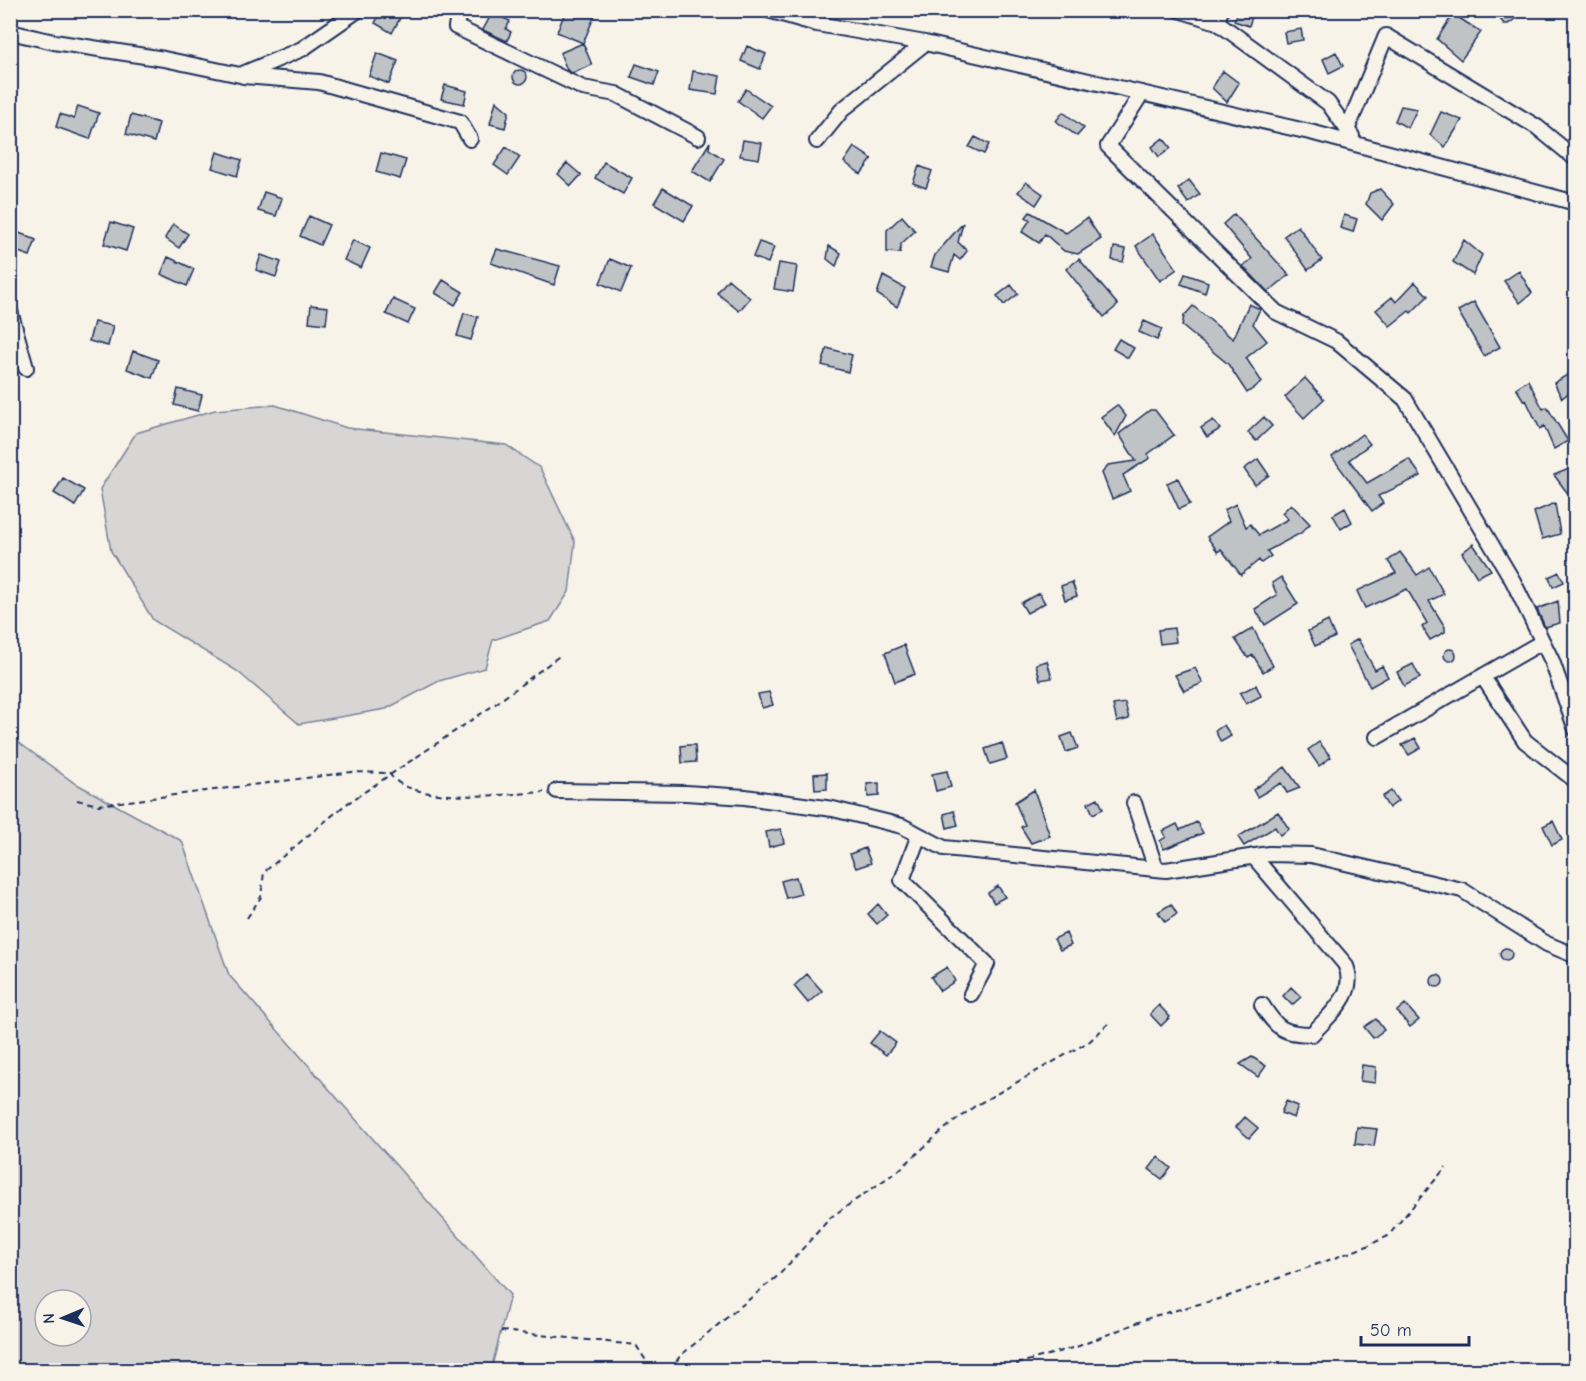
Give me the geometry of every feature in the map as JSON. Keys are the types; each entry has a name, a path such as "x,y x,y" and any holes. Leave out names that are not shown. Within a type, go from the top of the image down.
{"street":[{"path":"240,75 302,49 358,10"},
{"path":"459,10 456,27 583,88 616,94 698,136"},
{"path":"768,10 817,24 925,43 1142,93 1358,145 1575,203"},
{"path":"1179,10 1219,16 1328,103 1358,145"},
{"path":"10,32 240,75 319,82 460,122 470,138"},
{"path":"1347,130 1386,36 1537,127 1575,159"},
{"path":"817,141 842,110 925,43"},
{"path":"1142,93 1108,146 1276,312 1336,341 1405,399 1513,581 1542,642 1575,730"},
{"path":"10,311 26,368"},
{"path":"1377,737 1542,642"},
{"path":"1483,677 1525,741 1575,781"},
{"path":"557,791 745,796 833,809 902,826 944,848 1166,870 1269,854 1311,855 1462,890 1547,944 1575,956"},
{"path":"1134,803 1156,869"},
{"path":"919,835 902,880 987,964 971,994"},
{"path":"1253,856 1345,964 1349,972 1346,995 1312,1034 1291,1034 1274,1025 1262,1005"}],"path":[{"path":"247,918 261,897 264,872 345,805 389,773 494,705 562,654"},
{"path":"77,800 98,805 310,779 334,773 389,773"},
{"path":"389,773 395,782 420,792 503,794 557,791"},
{"path":"670,1371 681,1355 779,1275 831,1217 899,1170 975,1106 1090,1041 1108,1024"},
{"path":"996,1371 1079,1346 1154,1316 1226,1297 1365,1247 1388,1236 1446,1167"},
{"path":"501,1331 636,1345 652,1371"}],"shaded area":[{"path":"275,405 347,428 506,445 540,468 575,542 569,592 550,621 493,640 485,668 439,681 386,709 299,724 237,671 153,620 111,551 100,489 136,433 215,410"},
{"path":"11,737 73,782 182,841 229,975 510,1295 491,1370 11,1370"}],"building":[{"path":"382,10 400,18 392,33 375,23"},
{"path":"566,10 584,10 595,15 583,43 557,32"},
{"path":"1239,10 1254,10 1249,26 1234,21"},
{"path":"1493,10 1530,10 1508,24 1504,24"},
{"path":"492,13 510,21 506,29 511,32 507,41 483,30"},
{"path":"1453,14 1481,32 1461,60 1437,39"},
{"path":"1301,29 1303,40 1286,43 1284,32"},
{"path":"583,43 592,65 572,73 567,70 560,53"},
{"path":"747,46 766,54 760,69 741,61"},
{"path":"1336,52 1343,66 1329,73 1323,59"},
{"path":"377,53 398,61 389,84 369,76"},
{"path":"636,64 659,72 654,85 631,77"},
{"path":"517,70 523,70 527,77 523,84 517,84 513,80 513,74"},
{"path":"693,71 720,76 717,94 690,90"},
{"path":"1223,71 1239,83 1227,102 1212,88"},
{"path":"445,85 467,91 464,104 441,99"},
{"path":"746,89 771,106 762,118 738,101"},
{"path":"496,101 509,112 505,128 490,124"},
{"path":"78,106 99,113 90,139 56,127 60,114 74,119"},
{"path":"1401,106 1417,109 1408,128 1395,121"},
{"path":"1063,112 1084,128 1077,136 1056,121"},
{"path":"1441,112 1462,120 1445,147 1430,135"},
{"path":"131,115 159,123 154,142 126,134"},
{"path":"975,137 989,144 984,154 969,147"},
{"path":"1163,138 1171,148 1159,157 1152,147"},
{"path":"743,140 762,143 759,159 740,156"},
{"path":"710,142 709,149 724,159 710,182 692,171"},
{"path":"506,147 520,157 508,175 494,165"},
{"path":"854,147 872,159 861,174 844,162"},
{"path":"217,152 242,160 237,176 212,168"},
{"path":"381,153 406,160 400,179 376,172"},
{"path":"604,162 632,178 623,194 595,178"},
{"path":"567,163 581,175 571,186 558,174"},
{"path":"919,166 932,171 926,188 913,183"},
{"path":"1189,180 1200,194 1188,203 1178,189"},
{"path":"1026,182 1043,194 1036,205 1018,192"},
{"path":"663,188 693,206 684,221 654,203"},
{"path":"1380,189 1394,204 1382,220 1366,204 1370,193"},
{"path":"264,192 282,198 276,216 258,211"},
{"path":"1030,212 1066,233 1087,218 1101,239 1078,254 1064,251 1045,234 1039,243 1022,232 1030,220 1026,217"},
{"path":"1234,214 1289,275 1268,292 1243,266 1252,259 1223,224"},
{"path":"1344,215 1357,219 1353,232 1340,228"},
{"path":"309,216 329,225 320,245 300,236"},
{"path":"902,216 915,231 901,244 900,253 887,252 887,230"},
{"path":"111,222 133,229 126,251 104,244"},
{"path":"963,223 958,242 967,251 960,260 954,255 949,272 931,267 935,255"},
{"path":"173,224 188,234 179,248 165,238"},
{"path":"1298,226 1322,260 1308,270 1284,236"},
{"path":"17,232 36,240 30,256 10,249"},
{"path":"1153,234 1177,269 1160,281 1136,246"},
{"path":"353,240 370,248 361,268 344,260"},
{"path":"1464,240 1482,255 1473,275 1453,262"},
{"path":"759,242 774,247 768,263 753,257"},
{"path":"829,246 841,253 836,266 827,259"},
{"path":"1114,247 1126,249 1123,262 1112,260"},
{"path":"497,249 560,266 554,285 491,263"},
{"path":"261,255 281,262 276,277 256,270"},
{"path":"168,257 194,269 187,286 161,274"},
{"path":"610,259 631,268 621,292 600,283"},
{"path":"1079,259 1118,305 1104,317 1066,269"},
{"path":"779,263 797,266 793,292 774,289"},
{"path":"1519,271 1532,293 1520,303 1504,281"},
{"path":"1185,274 1208,282 1205,293 1181,284"},
{"path":"883,276 905,288 897,307 877,294"},
{"path":"728,279 750,298 739,311 717,293"},
{"path":"443,280 463,292 455,305 435,293"},
{"path":"1415,282 1428,296 1411,313 1409,311 1390,326 1376,310 1392,297 1396,302"},
{"path":"1011,285 1018,294 1004,305 997,296"},
{"path":"393,299 415,309 408,324 386,314"},
{"path":"1474,302 1500,347 1484,356 1458,311"},
{"path":"1249,304 1260,309 1253,324 1267,341 1246,358 1262,382 1247,393 1228,364 1182,326 1184,316 1193,306 1233,339"},
{"path":"311,305 328,307 326,324 309,322"},
{"path":"464,313 478,317 471,340 457,336"},
{"path":"1144,321 1162,329 1157,340 1139,332"},
{"path":"94,322 113,326 108,346 89,341"},
{"path":"1119,339 1134,348 1128,358 1113,349"},
{"path":"827,348 852,355 848,372 822,365"},
{"path":"133,351 158,360 152,378 127,369"},
{"path":"1575,370 1575,388 1562,398 1554,383"},
{"path":"1305,378 1324,399 1304,418 1285,397"},
{"path":"1528,380 1543,409 1547,407 1568,441 1554,449 1544,426 1540,429 1526,400 1524,401 1516,388"},
{"path":"178,389 202,395 198,411 174,405"},
{"path":"1117,405 1126,416 1115,436 1101,417"},
{"path":"1150,410 1155,410 1174,435 1148,454 1150,458 1123,475 1130,491 1112,499 1102,473 1108,465 1136,461 1119,434"},
{"path":"1264,417 1272,426 1256,441 1248,432"},
{"path":"1213,420 1220,429 1207,437 1201,428"},
{"path":"1362,434 1370,444 1349,460 1367,483 1409,459 1421,476 1378,496 1383,503 1372,511 1332,457"},
{"path":"1258,459 1269,475 1255,485 1244,469"},
{"path":"1569,469 1575,480 1575,503 1554,475"},
{"path":"63,478 84,490 75,506 54,493"},
{"path":"1178,478 1190,504 1179,509 1167,483"},
{"path":"1555,503 1560,534 1542,539 1534,512"},
{"path":"1236,504 1246,527 1250,524 1259,535 1288,519 1282,513 1291,504 1310,524 1301,533 1267,551 1271,556 1261,563 1259,560 1241,575 1221,549 1218,552 1207,537 1229,521 1224,510"},
{"path":"1345,508 1352,522 1341,529 1333,515"},
{"path":"1473,544 1491,570 1477,577 1462,553"},
{"path":"1400,552 1417,575 1429,567 1444,594 1429,601 1445,627 1445,632 1430,640 1422,627 1427,623 1407,589 1365,608 1357,591 1396,573 1388,561"},
{"path":"1559,572 1564,582 1553,587 1549,577"},
{"path":"1281,577 1298,604 1265,625 1255,609 1277,595 1272,583"},
{"path":"1072,582 1077,596 1065,600 1061,586"},
{"path":"1039,593 1045,603 1027,613 1021,603"},
{"path":"1558,601 1560,623 1545,627 1537,609"},
{"path":"1328,621 1335,637 1315,646 1308,631"},
{"path":"1174,628 1176,642 1160,644 1158,630"},
{"path":"1253,628 1273,666 1263,672 1253,655 1248,658 1235,639"},
{"path":"1358,639 1375,670 1382,666 1388,677 1370,687 1348,645"},
{"path":"904,645 915,674 895,682 885,653"},
{"path":"1452,649 1456,655 1452,661 1448,661 1444,653"},
{"path":"1047,661 1052,678 1040,680 1036,664"},
{"path":"1413,664 1420,678 1404,686 1397,672"},
{"path":"1195,668 1203,683 1184,691 1175,675"},
{"path":"1256,685 1261,696 1246,704 1240,693"},
{"path":"769,692 773,705 762,708 758,694"},
{"path":"1125,703 1129,719 1117,722 1113,705"},
{"path":"1224,725 1231,736 1221,742 1215,731"},
{"path":"1072,733 1078,748 1066,752 1061,737"},
{"path":"1415,738 1421,748 1409,755 1402,745"},
{"path":"1319,742 1331,757 1319,766 1308,750"},
{"path":"1002,743 1007,759 990,764 985,749"},
{"path":"695,745 696,762 682,763 681,746"},
{"path":"1285,767 1300,788 1287,793 1281,783 1257,797 1253,790"},
{"path":"947,771 951,787 936,791 932,774"},
{"path":"827,773 827,789 815,790 814,774"},
{"path":"879,783 879,796 868,797 867,784"},
{"path":"1034,790 1050,836 1031,843 1021,827 1025,825 1015,802"},
{"path":"1391,791 1398,801 1389,808 1382,797"},
{"path":"1098,798 1103,809 1093,814 1088,803"},
{"path":"954,811 958,825 947,828 944,814"},
{"path":"1278,812 1289,829 1280,835 1275,827 1244,846 1238,837"},
{"path":"1553,821 1562,840 1552,845 1543,826"},
{"path":"1197,822 1203,833 1164,849 1160,841 1166,837 1163,831 1177,824 1180,830"},
{"path":"781,829 784,843 769,847 766,832"},
{"path":"865,848 871,863 856,868 850,854"},
{"path":"796,877 801,894 786,898 781,881"},
{"path":"998,886 1005,897 994,903 988,893"},
{"path":"878,904 887,915 877,924 868,914"},
{"path":"1171,904 1177,914 1165,922 1158,912"},
{"path":"1066,933 1071,945 1060,950 1054,939"},
{"path":"1508,948 1512,954 1508,960 1504,960 1500,952"},
{"path":"947,967 955,981 940,991 931,977"},
{"path":"807,974 822,991 808,1003 794,986"},
{"path":"1439,975 1443,981 1439,987 1435,987 1431,979"},
{"path":"1291,987 1301,997 1292,1005 1283,996"},
{"path":"1405,1004 1419,1020 1410,1027 1397,1011"},
{"path":"1159,1005 1170,1017 1161,1026 1150,1014"},
{"path":"1376,1019 1384,1030 1373,1038 1364,1027"},
{"path":"880,1031 896,1043 886,1055 870,1043"},
{"path":"1252,1057 1266,1066 1258,1077 1240,1064"},
{"path":"1362,1065 1376,1067 1375,1083 1360,1081"},
{"path":"1286,1101 1298,1106 1294,1118 1281,1113"},
{"path":"1245,1117 1258,1128 1249,1138 1236,1127"},
{"path":"1357,1127 1377,1129 1374,1146 1355,1144"},
{"path":"1158,1157 1171,1168 1162,1179 1149,1169"}]}
